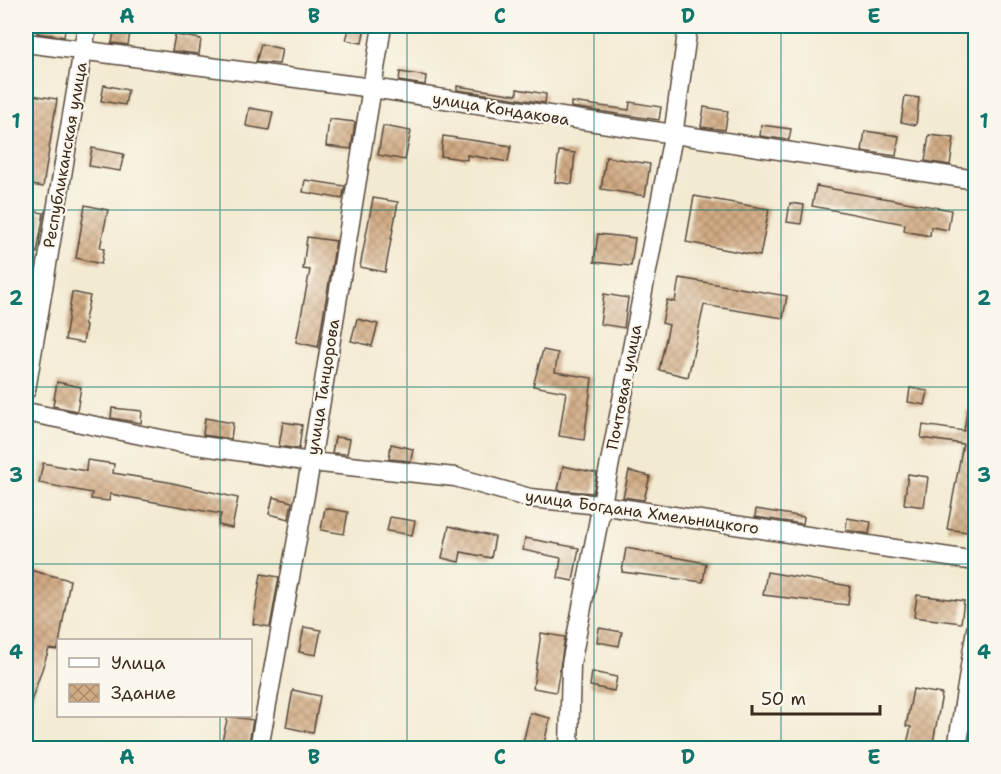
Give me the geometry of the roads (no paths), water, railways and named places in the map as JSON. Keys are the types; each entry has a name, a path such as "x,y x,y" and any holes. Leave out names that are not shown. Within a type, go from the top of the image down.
{"street":[{"name":"Республиканская улица","path":"26,390 87,26"},
{"name":"улица Танцорова","path":"259,748 311,462 382,26"},
{"name":"Почтовая улица","path":"569,748 571,663 673,136 688,26"},
{"name":"улица Кондакова","path":"26,43 372,88 673,136 975,180"},
{"name":"улица Богдана Хмельницкого","path":"26,412 176,442 311,462 455,477 530,498 600,505 975,561"},
{"path":"957,748 975,629"}]}
